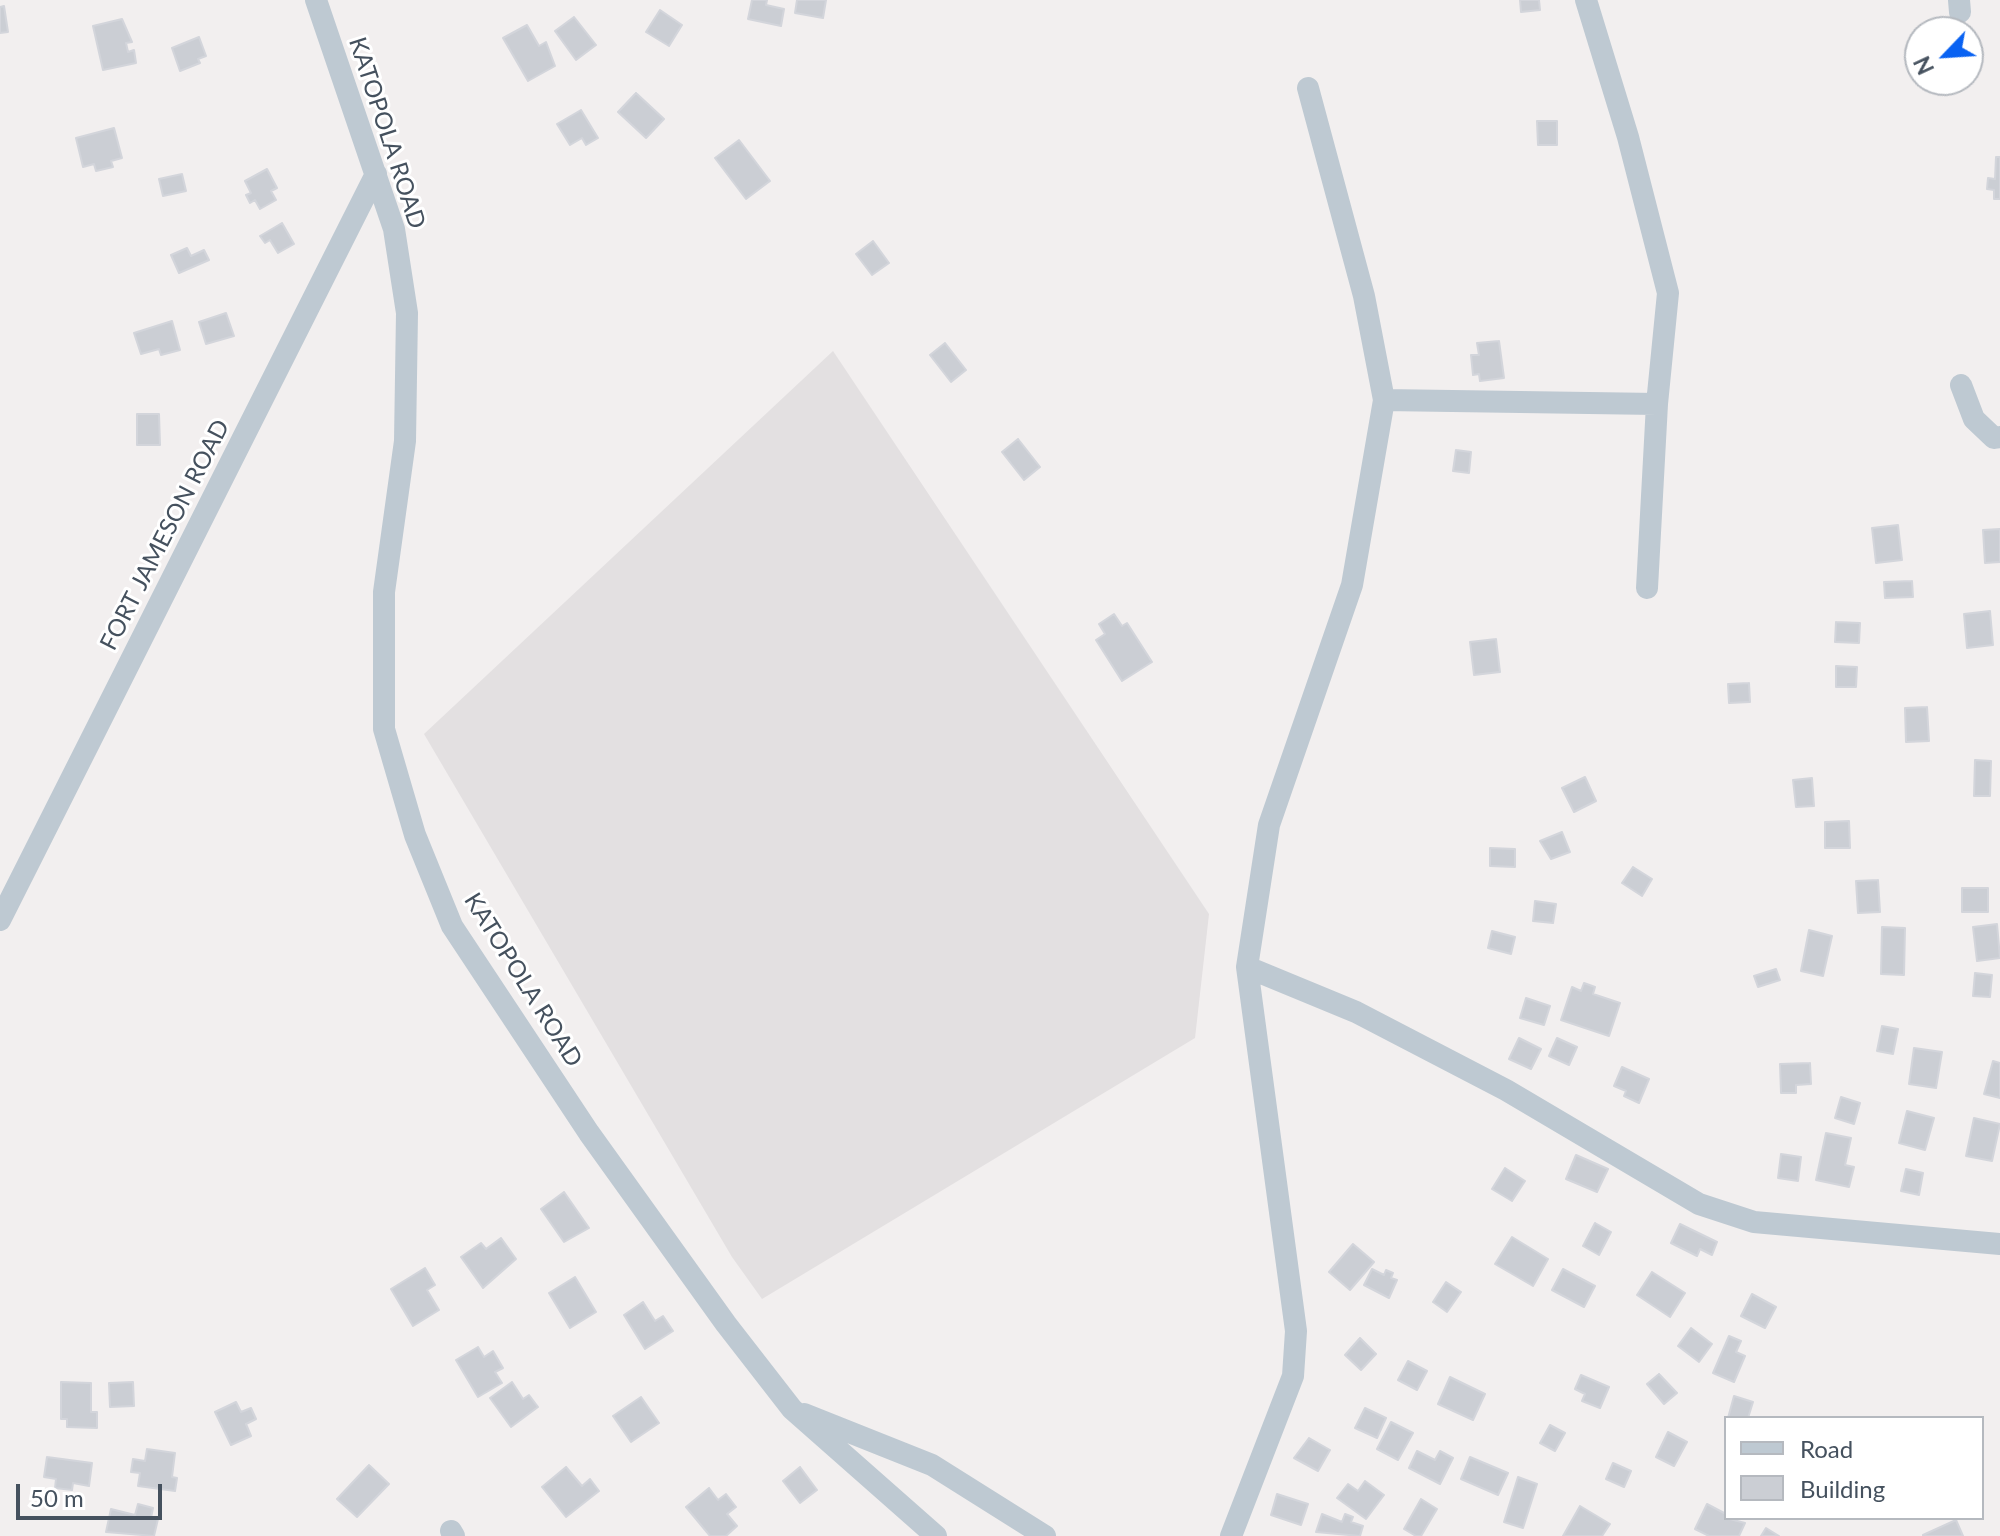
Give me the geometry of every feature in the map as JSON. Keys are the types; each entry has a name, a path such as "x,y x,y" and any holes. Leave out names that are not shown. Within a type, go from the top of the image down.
{"street":[{"name":"KATOPOLA ROAD","path":"316,0 394,229 407,313 405,441 384,592 384,729 415,835 452,926 589,1133 726,1324 792,1409 936,1536"},
{"path":"1586,0 1632,151 1668,293 1657,404 1647,588"},
{"path":"1231,1536 1293,1376 1296,1331 1247,967 1269,825 1352,585 1384,400 1364,296 1308,88"},
{"name":"FORT JAMESON ROAD","path":"0,920 376,174"},
{"path":"1961,385 1974,419 1994,438 2000,437"},
{"path":"1384,400 1657,404"},
{"path":"1247,967 1356,1012 1493,1082 1699,1204 1754,1222 2000,1244"},
{"path":"792,1409 932,1465 1045,1536"}],"shaded area":[{"path":"833,351 1209,914 1195,1038 762,1299 732,1257 424,734"}],"building":[{"path":"752,0 767,0 766,5 784,9 781,26 748,19"},
{"path":"797,0 826,0 823,18 795,13"},
{"path":"1520,0 1539,0 1540,10 1521,12"},
{"path":"4,6 8,32 0,33 0,7"},
{"path":"660,10 682,25 669,46 646,32"},
{"path":"574,17 596,45 576,60 555,31"},
{"path":"122,19 132,42 126,43 128,52 134,50 136,63 103,70 93,26"},
{"path":"527,25 539,46 546,42 555,66 528,81 503,38"},
{"path":"199,37 206,56 198,59 200,63 180,71 172,48"},
{"path":"636,93 664,119 646,138 618,112"},
{"path":"581,110 598,138 586,145 582,138 570,145 557,124"},
{"path":"1537,121 1557,121 1557,145 1538,145"},
{"path":"114,128 122,158 111,161 113,167 96,171 94,164 83,167 76,138"},
{"path":"739,140 770,181 746,199 715,158"},
{"path":"1996,157 2000,157 2000,199 1994,199 1994,190 1987,189 1988,178 1995,179"},
{"path":"267,169 277,188 271,191 276,200 260,209 255,200 250,203 246,195 251,193 245,181"},
{"path":"182,174 186,191 163,196 159,179"},
{"path":"282,223 294,244 278,253 270,240 265,243 260,236"},
{"path":"873,241 889,263 872,275 856,254"},
{"path":"187,248 191,256 204,250 209,260 179,273 171,255"},
{"path":"226,313 234,336 206,344 199,322"},
{"path":"172,321 180,350 161,355 159,349 141,354 134,333"},
{"path":"1499,341 1504,378 1480,381 1479,374 1473,375 1471,355 1479,355 1477,343"},
{"path":"945,343 966,370 951,382 930,355"},
{"path":"137,414 159,414 160,445 137,445"},
{"path":"1018,439 1040,467 1024,480 1002,452"},
{"path":"1456,450 1471,452 1469,473 1453,471"},
{"path":"1898,525 1902,560 1876,563 1872,528"},
{"path":"2000,529 2000,562 1985,563 1983,530"},
{"path":"1912,581 1913,597 1885,598 1884,582"},
{"path":"1990,611 1993,645 1967,648 1964,614"},
{"path":"1114,614 1122,626 1127,623 1152,662 1122,681 1096,640 1105,634 1099,624"},
{"path":"1836,622 1860,623 1859,643 1835,642"},
{"path":"1496,639 1500,672 1474,675 1470,642"},
{"path":"1836,666 1857,667 1856,687 1836,687"},
{"path":"1749,683 1750,702 1729,703 1728,684"},
{"path":"1927,707 1929,741 1906,742 1905,708"},
{"path":"1975,760 1991,761 1990,796 1974,796"},
{"path":"1585,777 1596,801 1574,812 1562,788"},
{"path":"1812,778 1814,806 1796,807 1793,780"},
{"path":"1849,821 1850,848 1825,848 1825,822"},
{"path":"1562,832 1570,852 1551,859 1540,841"},
{"path":"1490,848 1515,849 1515,867 1490,866"},
{"path":"1633,867 1652,879 1642,896 1622,883"},
{"path":"1878,880 1880,912 1858,913 1856,881"},
{"path":"1962,888 1988,888 1988,912 1962,912"},
{"path":"1535,901 1556,904 1553,923 1533,921"},
{"path":"1997,924 2000,958 1977,961 1973,927"},
{"path":"1882,927 1905,928 1904,975 1881,974"},
{"path":"1809,930 1832,936 1823,976 1801,971"},
{"path":"1492,931 1515,937 1511,954 1488,948"},
{"path":"1776,969 1780,980 1758,987 1754,976"},
{"path":"1975,973 1992,975 1990,997 1973,996"},
{"path":"1584,983 1595,987 1593,994 1620,1003 1609,1036 1561,1020 1572,987 1581,991"},
{"path":"1526,998 1550,1006 1544,1025 1520,1018"},
{"path":"1882,1026 1898,1029 1893,1054 1877,1051"},
{"path":"1519,1038 1541,1049 1531,1069 1509,1059"},
{"path":"1557,1038 1577,1047 1569,1065 1549,1056"},
{"path":"1914,1048 1942,1052 1936,1088 1909,1084"},
{"path":"1993,1061 2000,1063 2000,1098 1984,1094"},
{"path":"1810,1063 1811,1084 1796,1085 1796,1093 1781,1093 1780,1064"},
{"path":"1622,1067 1649,1079 1639,1103 1624,1096 1626,1091 1614,1086"},
{"path":"1841,1097 1860,1103 1854,1124 1835,1118"},
{"path":"1907,1111 1934,1118 1925,1150 1899,1143"},
{"path":"1974,1118 2000,1124 1992,1161 1966,1156"},
{"path":"1826,1133 1851,1138 1845,1165 1854,1167 1849,1187 1816,1180"},
{"path":"1781,1154 1801,1157 1798,1181 1778,1178"},
{"path":"1576,1155 1608,1169 1597,1192 1566,1179"},
{"path":"1505,1168 1525,1181 1512,1201 1492,1189"},
{"path":"1906,1169 1923,1173 1919,1195 1901,1191"},
{"path":"564,1192 589,1228 564,1242 541,1209"},
{"path":"1595,1223 1611,1232 1599,1255 1583,1246"},
{"path":"1680,1224 1717,1242 1712,1255 1700,1249 1697,1256 1671,1243"},
{"path":"1512,1237 1548,1259 1533,1286 1495,1264"},
{"path":"501,1238 516,1259 483,1288 461,1257 481,1243 486,1249"},
{"path":"1353,1244 1374,1262 1350,1290 1329,1272"},
{"path":"425,1268 435,1285 427,1290 439,1310 413,1326 391,1289"},
{"path":"1372,1269 1384,1275 1386,1270 1393,1273 1391,1278 1397,1280 1389,1298 1364,1285"},
{"path":"1563,1269 1595,1286 1584,1307 1552,1290"},
{"path":"1652,1272 1685,1293 1670,1317 1637,1295"},
{"path":"575,1277 596,1312 570,1328 549,1293"},
{"path":"1446,1282 1461,1292 1447,1312 1433,1302"},
{"path":"1752,1294 1776,1307 1765,1328 1741,1316"},
{"path":"643,1302 655,1321 663,1316 673,1331 645,1349 624,1315"},
{"path":"1691,1328 1712,1344 1699,1362 1678,1346"},
{"path":"1729,1336 1741,1341 1736,1352 1745,1356 1734,1382 1713,1373"},
{"path":"1360,1338 1376,1354 1361,1370 1345,1355"},
{"path":"478,1347 484,1357 493,1351 503,1368 495,1372 502,1383 478,1397 456,1360"},
{"path":"1408,1361 1427,1371 1417,1390 1398,1380"},
{"path":"1659,1374 1677,1393 1664,1404 1647,1384"},
{"path":"1581,1375 1609,1387 1600,1408 1582,1401 1585,1394 1575,1389"},
{"path":"1450,1377 1485,1394 1473,1420 1438,1404"},
{"path":"61,1382 91,1383 91,1412 97,1412 97,1428 67,1427 67,1419 61,1419"},
{"path":"133,1382 134,1406 110,1407 109,1383"},
{"path":"512,1382 523,1399 529,1395 538,1407 511,1427 490,1398"},
{"path":"1734,1396 1753,1402 1749,1416 1729,1416"},
{"path":"641,1397 659,1423 631,1442 613,1416"},
{"path":"236,1402 241,1412 251,1408 256,1419 246,1424 251,1436 231,1445 215,1412"},
{"path":"1365,1408 1386,1418 1377,1438 1355,1428"},
{"path":"1391,1422 1413,1433 1398,1460 1377,1449"},
{"path":"1550,1425 1565,1433 1555,1451 1540,1443"},
{"path":"1668,1432 1687,1442 1674,1466 1656,1457"},
{"path":"1309,1438 1330,1450 1318,1471 1294,1458"},
{"path":"147,1449 175,1453 172,1477 177,1478 175,1491 138,1486 140,1473 131,1472 133,1459 145,1461"},
{"path":"1417,1451 1435,1460 1440,1451 1453,1458 1440,1484 1409,1468"},
{"path":"47,1457 92,1463 89,1486 73,1483 72,1490 55,1488 56,1479 44,1477"},
{"path":"1470,1457 1508,1473 1498,1495 1461,1479"},
{"path":"1613,1463 1631,1471 1624,1487 1606,1479"},
{"path":"369,1465 389,1484 357,1517 337,1499"},
{"path":"566,1467 582,1486 590,1479 599,1491 566,1517 542,1487"},
{"path":"800,1467 817,1490 800,1503 783,1481"},
{"path":"1518,1477 1537,1484 1523,1528 1504,1522"},
{"path":"1365,1481 1384,1495 1366,1519 1337,1498 1348,1484 1358,1491"},
{"path":"709,1488 718,1500 726,1494 736,1507 727,1514 737,1526 726,1536 710,1536 686,1507"},
{"path":"1277,1494 1308,1504 1301,1525 1271,1515"},
{"path":"1421,1499 1437,1509 1421,1536 1416,1536 1404,1529"},
{"path":"138,1504 153,1508 151,1518 158,1519 154,1536 106,1532 111,1509 135,1515"},
{"path":"1707,1504 1724,1513 1724,1520 1745,1523 1739,1536 1709,1536 1695,1529"},
{"path":"1580,1506 1610,1524 1602,1536 1563,1536"},
{"path":"1322,1514 1342,1522 1345,1514 1353,1517 1351,1522 1363,1526 1360,1536 1316,1532"},
{"path":"1956,1520 1963,1536 1923,1536 1923,1535"},
{"path":"1766,1528 1779,1536 1761,1536"}]}
